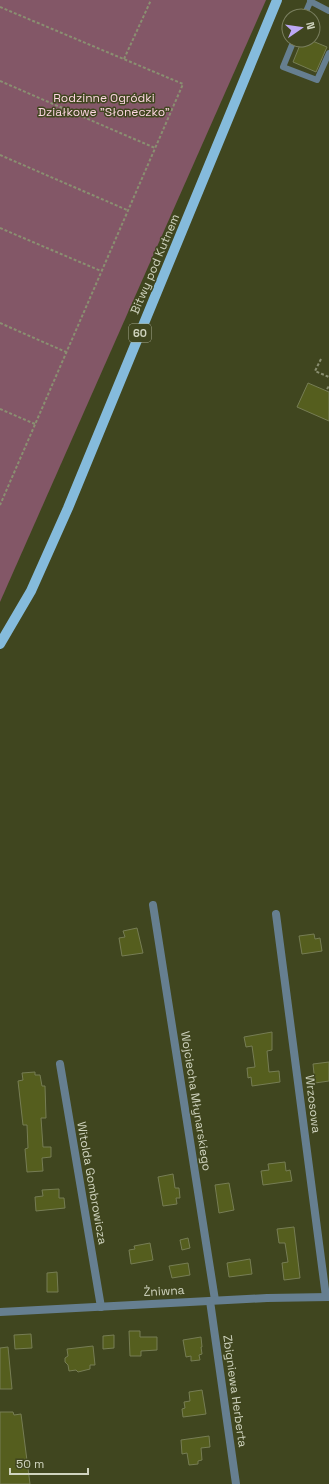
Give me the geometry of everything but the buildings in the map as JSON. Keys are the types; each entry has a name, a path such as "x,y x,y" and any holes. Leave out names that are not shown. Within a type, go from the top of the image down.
{"main road":[{"name":"Bitwy pod Kutnem","path":"0,644 31,590 68,508 277,0"}],"street":[{"name":"Wojciecha Młynarskiego","path":"153,905 213,1300"},
{"name":"Wrzosowa","path":"276,914 327,1297"},
{"name":"Witolda Gombrowicza","path":"60,1064 101,1307"},
{"name":"Żniwna","path":"0,1312 213,1300 327,1297"},
{"name":"Zbigniewa Herberta","path":"213,1300 236,1484"}],"lane":[{"path":"311,1 329,11"},
{"path":"290,48 282,67 317,80 329,53"}],"path":[{"path":"124,59 151,0"},
{"path":"0,6 183,84 0,505"},
{"path":"0,81 155,148"},
{"path":"0,155 128,210"},
{"path":"0,228 101,271"},
{"path":"0,323 66,352"},
{"path":"321,359 315,371 329,377"},
{"path":"0,409 35,424"}],"green space":[{"name":"Rodzinne Ogródki Działkowe \"Słoneczko\"","path":"0,0 266,0 0,602"}]}
